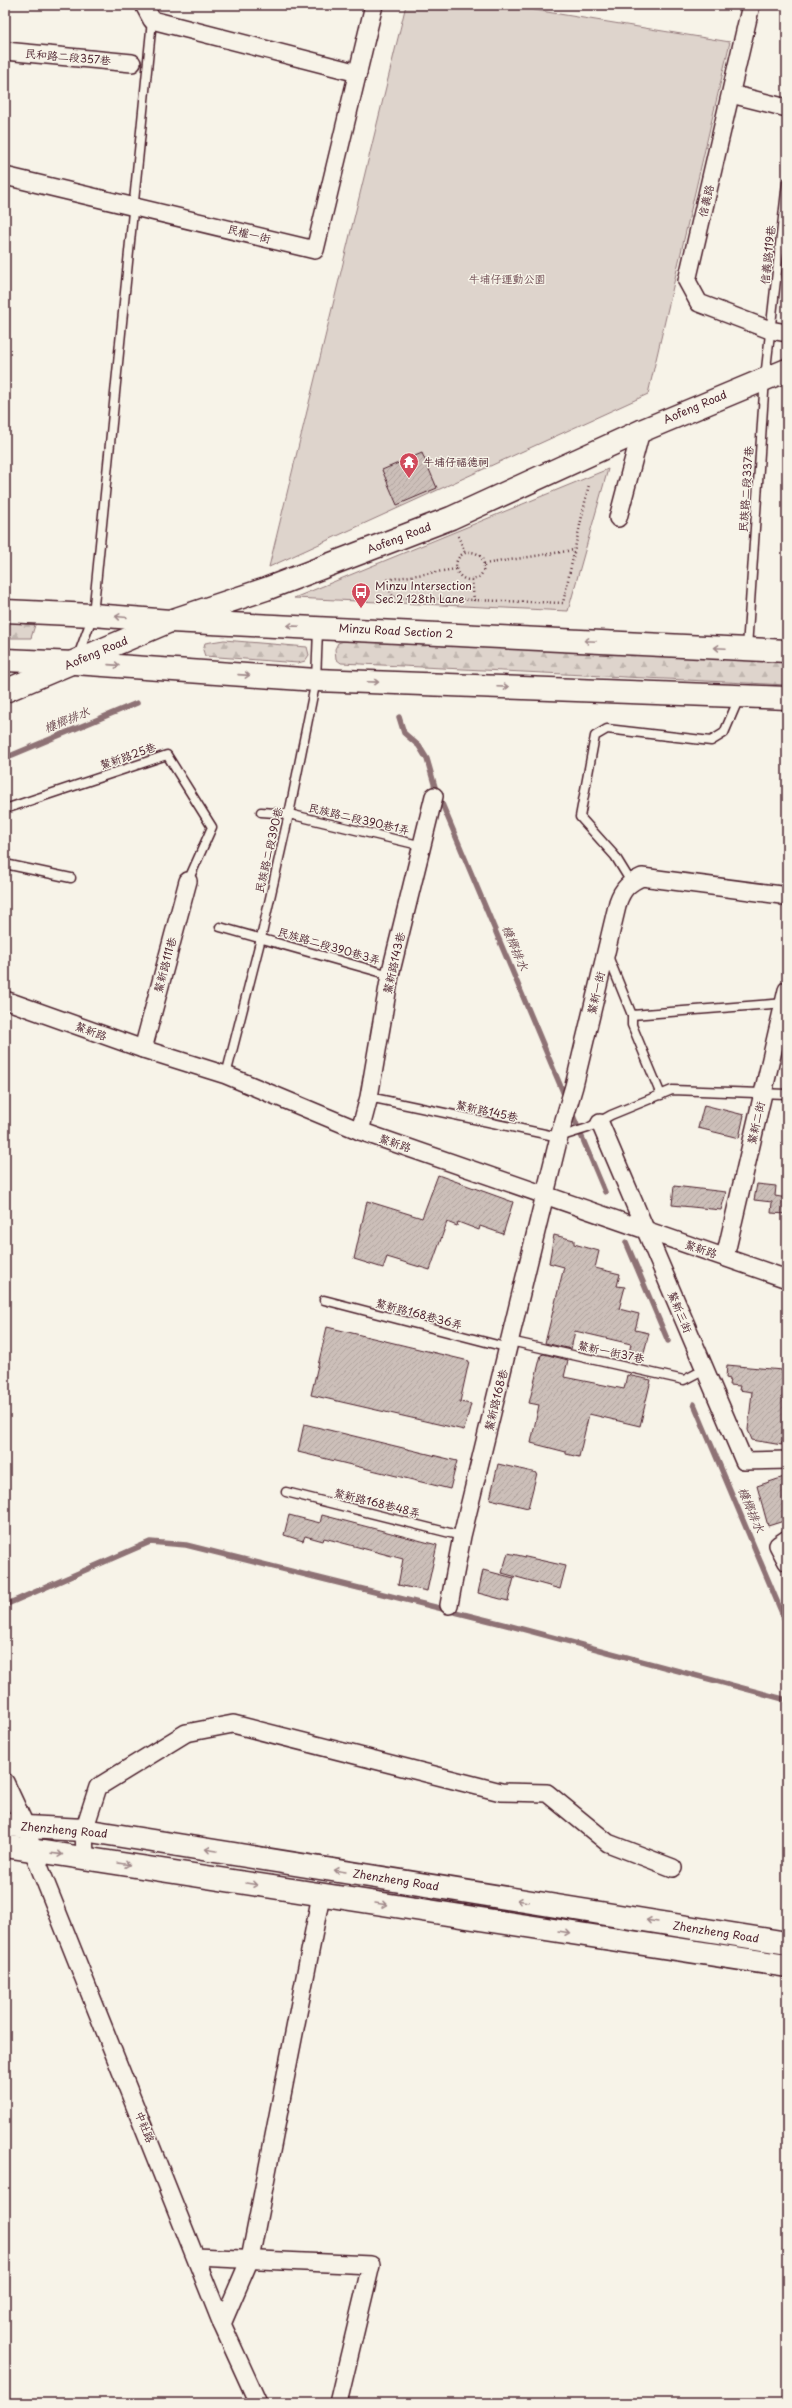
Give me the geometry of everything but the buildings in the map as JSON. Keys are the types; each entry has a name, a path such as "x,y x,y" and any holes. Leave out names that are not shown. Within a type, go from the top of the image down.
{"street":[{"path":"144,5 152,20 358,73"},
{"name":"民權一街","path":"5,176 315,250 374,5"},
{"name":"信義路","path":"751,5 687,281 699,303 770,330 787,333"},
{"name":"民和路二段357巷","path":"5,51 132,63"},
{"path":"731,94 787,108"},
{"name":"Aofeng Road","path":"5,691 75,663 170,621 266,589 451,518 641,431 787,370"},
{"path":"618,518 641,431"},
{"name":"Minzu Road Section 2","path":"5,610 93,614 170,621 787,651"},
{"path":"5,660 75,663 316,680 741,695 787,698"},
{"name":"鰲新路143巷","path":"360,1131 369,1097 390,975 424,846 434,796"},
{"path":"631,882 642,877 781,895 787,898"},
{"name":"鰲新路111巷","path":"143,1049 188,881"},
{"name":"鰲新一街","path":"546,1195 564,1131 618,902 623,890 631,882"},
{"name":"鰲新二街","path":"725,1257 786,999"},
{"name":"鰲新路","path":"5,1000 143,1049 226,1075 360,1131 787,1279"},
{"name":"鰲新三街","path":"594,1125 645,1230 744,1461 787,1460"},
{"name":"鰲新路168巷","path":"449,1605 462,1536 546,1195"},
{"path":"787,1539 778,1545 787,1562"},
{"path":"85,1857 84,1830 98,1787 186,1732 232,1724 501,1792 547,1793 608,1843 673,1868"},
{"name":"中社路","path":"5,1782 26,1827 33,1851 222,2324 258,2403"},
{"name":"Zhenzheng Road","path":"5,1824 26,1827 84,1830 787,1943"},
{"name":"Zhenzheng Road","path":"5,1846 85,1857 321,1895 787,1966"},
{"path":"222,2324 250,2259 321,1895"},
{"path":"196,2257 371,2265 338,2403"}],"lane":[{"path":"75,663 93,614 132,206 152,20"},
{"name":"信義路119巷","path":"770,330 787,182"},
{"name":"民族路二段337巷","path":"747,649 765,378 770,330"},
{"name":"民族路二段390巷","path":"226,1075 261,938 289,814 316,680 318,627"},
{"path":"631,882 615,856 580,817 595,736 607,729 711,741 724,733 741,695"},
{"name":"鰲新路25巷","path":"5,809 167,754 212,827 188,881"},
{"name":"民族路二段390巷1弄","path":"261,812 289,814 424,846"},
{"path":"5,864 72,878"},
{"name":"民族路二段390巷3弄","path":"220,927 390,975"},
{"path":"606,951 632,1014 632,1024 661,1095"},
{"path":"632,1014 786,999"},
{"path":"564,1131 594,1125 610,1115 672,1090 787,1094"},
{"name":"鰲新路145巷","path":"369,1097 564,1131"},
{"name":"鰲新路168巷36弄","path":"324,1300 509,1345"},
{"name":"鰲新一街37巷","path":"509,1345 684,1380 705,1369"},
{"name":"鰲新路168巷48弄","path":"286,1492 462,1536"}],"path":[{"path":"456,569 385,580 393,597 563,603 589,484"},
{"path":"484,564 574,550"},
{"path":"465,552 477,553 484,564 481,575 472,580 462,577 456,569 457,559 465,552"},
{"path":"472,580 474,600"}],"green space":[{"name":"牛埔仔運動公園","path":"406,5 504,5 730,42 648,394 269,567"},
{"path":"608,469 568,611 294,598"},
{"path":"5,622 35,625 31,638 5,638"},
{"path":"224,640 307,647 309,655 305,661 298,663 205,656 203,650 205,643"},
{"path":"344,641 787,662 787,685 341,663 336,659 335,649 338,643"}],"waterway":[{"name":"槺榔排水","path":"5,758 137,703"},
{"name":"槺榔排水","path":"399,717 404,733 419,746 427,759 435,787 566,1099"},
{"name":"槺榔排水","path":"571,1111 605,1192"},
{"name":"槺榔排水","path":"626,1242 668,1341"},
{"name":"槺榔排水","path":"694,1404 787,1625"},
{"path":"5,1605 150,1542 186,1545 503,1624 787,1700"}],"place":[{"name":"牛埔仔福德祠","path":"409,479"},
{"name":"Minzu Intersection Sec.2 128th Lane","path":"361,609"}]}
